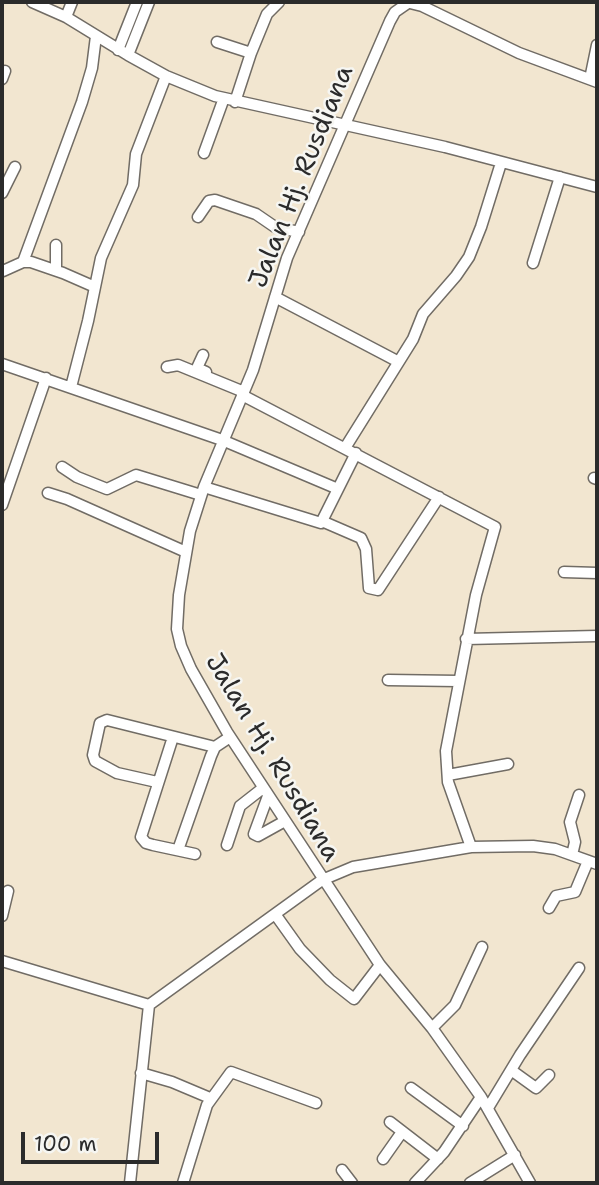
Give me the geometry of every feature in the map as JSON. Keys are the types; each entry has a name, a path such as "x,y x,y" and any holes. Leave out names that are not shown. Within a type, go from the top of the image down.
{"street":[{"path":"32,2 66,17 166,76 235,102 445,147 597,187"},
{"path":"66,17 72,2"},
{"path":"120,51 137,2"},
{"path":"120,51 149,2"},
{"path":"235,102 267,14 279,2"},
{"path":"407,2 422,6 519,53 593,80 597,45"},
{"name":"Jalan Hj. Rusdiana","path":"407,2 395,12 390,21 287,258 253,370 203,491 187,552 177,612 181,646 230,737 380,965 432,1028 481,1097 530,1183"},
{"path":"31,263 82,102 98,37"},
{"path":"217,42 251,53"},
{"path":"71,387 101,258 133,185 136,153 166,76"},
{"path":"204,153 224,98"},
{"path":"345,449 416,334 424,314 469,257 501,163"},
{"path":"4,186 15,167"},
{"path":"533,263 560,177"},
{"path":"198,217 209,201 215,200 256,214 275,227 299,232"},
{"path":"56,246 56,270"},
{"path":"3,271 31,263 56,270 95,287"},
{"path":"275,297 397,361"},
{"path":"203,355 197,368 495,527 476,595 447,736 448,775 471,847"},
{"path":"4,364 222,440 338,489"},
{"path":"167,367 178,365 244,392"},
{"path":"2,505 46,378"},
{"path":"324,522 356,453"},
{"path":"62,467 77,477 107,489 136,475 319,523 324,522 361,538 365,543 368,586 371,590 378,590 439,497"},
{"path":"48,493 187,552"},
{"path":"564,572 597,573"},
{"path":"466,639 597,636"},
{"path":"388,680 458,681"},
{"path":"157,782 117,773 98,765 93,755 100,723 107,720 215,747"},
{"path":"173,737 141,837 146,843 195,853"},
{"path":"178,850 215,747 230,737"},
{"path":"448,775 508,764"},
{"path":"265,792 254,834 258,836 285,821"},
{"path":"227,845 240,806 265,792"},
{"path":"572,855 575,842 570,822 579,795"},
{"path":"130,1183 149,1005 322,880 353,867 471,847 533,846 555,849 593,863 575,892 555,896 548,908"},
{"path":"2,916 8,891"},
{"path":"275,914 300,949 330,981 354,999 380,965"},
{"path":"432,1028 455,1005 482,947"},
{"path":"2,961 149,1005"},
{"path":"488,1108 579,968"},
{"path":"511,1070 536,1088 549,1075"},
{"path":"183,1183 204,1113 228,1074 234,1072 316,1103"},
{"path":"141,1073 211,1098"},
{"path":"411,1088 463,1126"},
{"path":"415,1183 438,1159 481,1097"},
{"path":"390,1122 438,1159"},
{"path":"383,1160 402,1132"},
{"path":"470,1183 515,1155"},
{"path":"342,1170 352,1183"}]}
